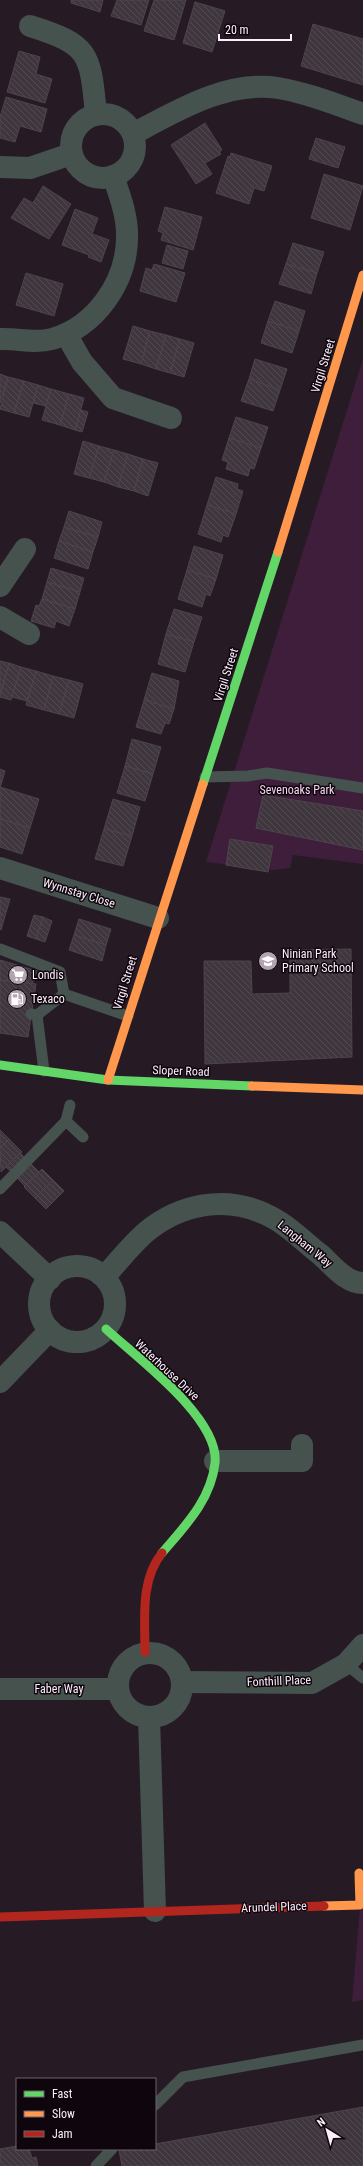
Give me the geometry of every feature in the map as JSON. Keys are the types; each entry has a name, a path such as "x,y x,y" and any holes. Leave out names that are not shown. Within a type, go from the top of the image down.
{"street":[{"path":"30,26 58,35 71,42 85,55 91,70 96,114"},
{"path":"133,134 185,107 246,88 277,88 312,96 363,114"},
{"path":"96,114 110,115 118,118 127,125 133,134 134,146 132,157 128,166 113,176 102,178 88,175 77,166 72,154 71,139 76,128 81,122 96,114"},
{"path":"0,167 30,168 72,154"},
{"path":"0,339 28,342 50,340 66,334 91,319 104,304 124,262 127,238 124,207 113,176"},
{"name":"Virgil Street","path":"108,1080 158,918 308,456 363,275"},
{"path":"66,334 82,362 113,398 171,418"},
{"path":"0,586 25,549"},
{"path":"0,617 29,634"},
{"name":"Wynnstay Close","path":"0,868 158,918"},
{"name":"Sloper Road","path":"0,1065 108,1080 363,1090"},
{"name":"Langham Way","path":"105,1276 146,1233 162,1221 183,1210 206,1204 228,1203 244,1206 265,1214 285,1226 344,1276 363,1283"},
{"path":"0,1232 50,1279"},
{"path":"79,1266 92,1268 105,1276 113,1290 115,1303 114,1316 106,1329 95,1337 83,1341 70,1341 50,1330 42,1319 39,1306 41,1293 50,1279 54,1274 66,1268 79,1266"},
{"name":"Waterhouse Drive","path":"106,1329 190,1406 207,1432 212,1444 215,1461 204,1497 195,1513 155,1564 148,1582 145,1598 145,1652"},
{"path":"0,1382 50,1330"},
{"path":"215,1461 302,1461 302,1445"},
{"name":"Fonthill Place","path":"182,1682 312,1683 346,1664 363,1646"},
{"path":"145,1652 156,1653 167,1657 175,1664 182,1682 181,1694 176,1704 168,1712 158,1716 149,1717 138,1715 128,1709 121,1700 117,1689 118,1678 122,1667 130,1659 145,1652"},
{"name":"Faber Way","path":"0,1689 117,1689"},
{"path":"149,1717 155,1911"},
{"name":"Arundel Place","path":"0,1917 362,1905 359,1872"}],"lane":[{"path":"205,777 248,776 267,773 363,788"},
{"path":"0,949 60,972 64,994"},
{"path":"64,994 128,1016"},
{"path":"44,1072 34,1014 64,994"},
{"path":"0,1189 66,1120 70,1105"},
{"path":"66,1120 83,1137"},
{"path":"346,1664 363,1678"},
{"path":"156,2104 183,2077 363,2045"},
{"path":"96,2166 111,2150"}],"green space":[{"name":"Sevenoaks Park","path":"363,359 363,864 293,855 290,868 272,870 206,862"},
{"path":"363,1872 363,2000 352,2002"}],"building":[{"path":"71,0 103,0 100,12 71,3"},
{"path":"117,0 149,0 141,25 111,16"},
{"path":"154,0 186,0 174,40 144,31"},
{"path":"195,2 225,11 212,52 183,43"},
{"path":"313,24 363,39 363,85 301,66"},
{"path":"19,51 40,57 36,74 52,79 45,103 7,92"},
{"path":"6,97 47,109 41,132 20,126 15,142 0,138 0,117"},
{"path":"205,123 222,150 219,152 221,154 205,163 212,174 196,184 171,145"},
{"path":"316,138 345,147 338,168 309,159"},
{"path":"231,153 272,166 264,191 254,188 249,204 216,193 228,156 230,157"},
{"path":"324,174 363,186 350,230 311,218"},
{"path":"43,186 71,204 49,239 11,218 24,198 33,203"},
{"path":"165,207 202,217 193,250 161,240 163,233 158,231"},
{"path":"75,209 98,218 92,234 109,240 101,262 88,257 89,255 62,245"},
{"path":"293,243 324,252 317,273 286,264"},
{"path":"167,245 188,251 183,269 162,263"},
{"path":"154,264 185,273 176,302 140,291 146,268 152,270"},
{"path":"286,264 317,273 311,294 279,284"},
{"path":"26,273 63,284 54,316 16,305"},
{"path":"275,301 305,311 299,331 268,321"},
{"path":"268,321 299,331 292,353 261,343"},
{"path":"133,326 150,331 141,364 123,359"},
{"path":"150,331 166,335 156,369 141,364"},
{"path":"166,335 180,339 170,373 156,369"},
{"path":"180,339 194,343 184,377 170,373"},
{"path":"255,359 287,369 280,390 249,379"},
{"path":"0,374 8,377 0,403"},
{"path":"8,377 24,381 14,413 0,409"},
{"path":"249,379 280,390 273,411 241,401"},
{"path":"24,381 38,385 29,417 14,413"},
{"path":"38,385 51,389 46,406 33,403"},
{"path":"51,389 69,394 60,425 42,420"},
{"path":"69,394 84,398 75,430 60,425"},
{"path":"81,410 88,412 82,432 75,430"},
{"path":"236,417 268,427 261,448 229,438"},
{"path":"229,438 261,448 254,469 250,468 248,476 226,469 228,462 222,460"},
{"path":"83,441 99,446 89,478 74,474"},
{"path":"99,446 114,450 104,482 89,478"},
{"path":"114,450 128,454 118,487 104,482"},
{"path":"128,454 143,459 134,491 118,487"},
{"path":"143,459 158,463 148,496 134,491"},
{"path":"216,477 238,484 237,489 243,491 236,514 207,505"},
{"path":"207,505 236,514 228,537 223,535 221,542 198,534"},
{"path":"69,511 102,522 98,537 64,527"},
{"path":"64,527 98,537 93,552 59,541"},
{"path":"59,541 93,552 88,569 54,558"},
{"path":"194,546 223,555 216,579 187,570"},
{"path":"51,568 84,578 80,592 47,582"},
{"path":"187,570 216,579 210,596 206,594 202,607 178,599"},
{"path":"47,582 80,592 75,609 42,599"},
{"path":"42,599 75,609 69,626 56,621 54,628 31,621 36,605 39,606"},
{"path":"174,609 202,617 194,642 166,634"},
{"path":"166,634 194,642 185,672 158,664"},
{"path":"0,661 9,663 0,695"},
{"path":"9,663 21,667 11,700 0,697"},
{"path":"21,667 36,671 27,701 12,697"},
{"path":"36,671 53,676 44,710 26,705"},
{"path":"152,673 179,681 174,709 144,700"},
{"path":"53,676 69,680 59,714 44,710"},
{"path":"69,680 83,684 74,718 59,714"},
{"path":"144,700 174,709 169,724 165,723 161,734 136,727"},
{"path":"132,739 161,747 153,774 125,766"},
{"path":"125,766 153,774 145,801 117,793"},
{"path":"0,769 5,771 0,788"},
{"path":"0,787 39,799 30,828 0,819"},
{"path":"263,795 363,811 363,850 256,828"},
{"path":"113,799 140,807 132,836 104,829"},
{"path":"0,819 30,828 22,854 0,847"},
{"path":"104,829 132,836 123,866 95,859"},
{"path":"230,839 273,846 268,872 226,865"},
{"path":"0,897 10,899 5,916 0,914"},
{"path":"0,914 5,916 1,930 0,929"},
{"path":"34,915 43,917 36,939 27,936"},
{"path":"43,917 52,921 45,942 36,939"},
{"path":"79,919 111,929 106,945 74,935"},
{"path":"74,935 106,945 102,961 69,950"},
{"path":"351,949 352,1057 205,1064 204,961 251,961 252,994 290,993 290,950"},
{"name":"Londis","path":"0,960 37,971 32,984 0,980"},
{"name":"Texaco","path":"0,980 36,984 28,1037 0,1033"},
{"path":"0,1130 9,1139 0,1148"},
{"path":"9,1139 22,1152 1,1172 0,1148"},
{"path":"20,1153 39,1172 25,1186 6,1167"},
{"path":"42,1169 53,1180 35,1198 24,1187"},
{"path":"53,1180 64,1191 46,1209 35,1198"},
{"path":"363,2107 363,2166 122,2166 119,2150 156,2150 156,2144"},
{"path":"16,2146 16,2150 29,2150 32,2158 36,2157 38,2166 0,2166 0,2149"}],"traffic: fast":[{"path":"203,784 278,552"},
{"path":"0,1065 108,1080 252,1086"},
{"path":"106,1329 155,1372 191,1408 204,1427 213,1445 215,1463 213,1476 203,1501 196,1512 162,1553"}],"traffic: slow":[{"path":"278,552 363,275"},
{"path":"108,1080 203,784"},
{"path":"252,1086 363,1090"},
{"path":"324,1906 360,1905 359,1873"}],"traffic: jam":[{"path":"145,1652 145,1601 147,1588 150,1575 162,1553"},
{"path":"0,1917 324,1906"}],"place":[{"name":"Ninian Park Primary School","path":"268,961"},
{"name":"Londis","path":"18,975"},
{"name":"Texaco","path":"17,999"}]}
